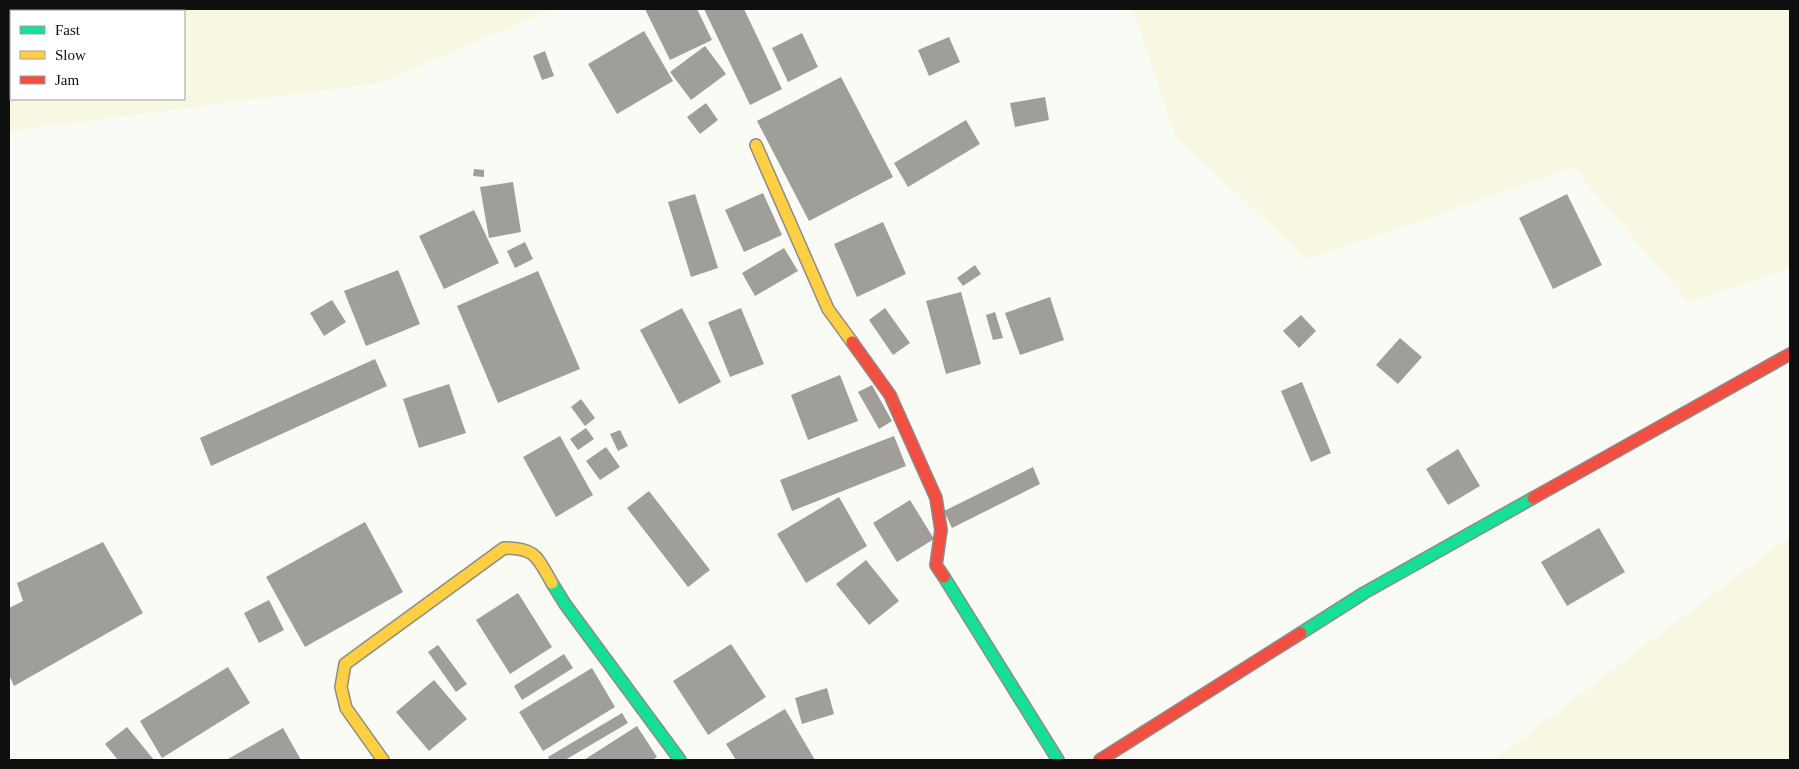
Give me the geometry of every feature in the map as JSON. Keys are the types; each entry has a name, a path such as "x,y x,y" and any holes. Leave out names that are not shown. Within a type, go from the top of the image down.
{"main road":[{"path":"756,145 828,309 890,395 936,498 941,530 936,565 1058,760"},
{"path":"1100,760 1364,593 1790,354"},
{"path":"383,760 346,708 341,687 345,664 504,548 521,548 536,556 565,604 680,760"}],"green space":[{"path":"9,9 553,9 379,83 9,131"},
{"path":"1133,9 1790,9 1790,268 1688,302 1574,168 1307,259 1175,136"},
{"path":"1790,536 1790,760 1494,760"}],"building":[{"path":"645,9 697,9 712,40 670,60"},
{"path":"704,9 744,9 782,89 750,105"},
{"path":"644,31 673,81 617,114 588,64"},
{"path":"802,33 818,67 788,82 772,48"},
{"path":"949,37 960,62 929,76 918,50"},
{"path":"705,46 726,74 691,100 670,72"},
{"path":"545,51 554,76 542,80 533,56"},
{"path":"841,77 893,177 809,221 757,121"},
{"path":"1045,97 1049,120 1015,127 1010,103"},
{"path":"706,103 718,120 700,134 687,117"},
{"path":"966,120 980,144 908,187 894,163"},
{"path":"474,169 484,170 484,177 473,176"},
{"path":"513,182 521,232 489,238 480,187"},
{"path":"763,193 782,235 744,252 725,210"},
{"path":"695,194 718,268 691,277 668,202"},
{"path":"1567,194 1602,265 1553,289 1519,218"},
{"path":"474,210 499,263 444,289 419,236"},
{"path":"883,222 906,274 857,297 834,244"},
{"path":"525,242 533,259 515,268 507,251"},
{"path":"784,248 798,271 755,296 742,273"},
{"path":"975,265 981,274 963,286 957,278"},
{"path":"398,270 420,324 366,346 344,291"},
{"path":"538,271 580,369 498,403 457,306"},
{"path":"961,292 981,364 946,374 926,301"},
{"path":"1050,297 1064,340 1020,355 1005,313"},
{"path":"332,300 346,322 324,336 310,313"},
{"path":"682,308 721,382 679,404 640,330"},
{"path":"741,308 764,364 730,377 708,322"},
{"path":"885,308 910,343 893,355 869,320"},
{"path":"995,312 1003,338 993,340 986,315"},
{"path":"1301,315 1316,331 1299,348 1283,331"},
{"path":"1400,338 1422,357 1398,384 1376,365"},
{"path":"375,359 387,386 211,466 200,438"},
{"path":"840,375 858,421 808,440 791,395"},
{"path":"1302,382 1331,453 1311,462 1281,391"},
{"path":"449,384 466,433 419,448 403,399"},
{"path":"872,385 892,421 879,429 858,392"},
{"path":"581,399 595,418 585,426 571,407"},
{"path":"586,428 594,439 578,450 570,439"},
{"path":"620,430 628,446 618,451 610,434"},
{"path":"560,436 593,495 556,517 523,457"},
{"path":"894,436 906,466 792,511 780,480"},
{"path":"606,447 620,467 600,480 586,461"},
{"path":"1458,449 1480,486 1448,505 1426,469"},
{"path":"1033,467 1040,484 952,528 944,511"},
{"path":"649,491 710,570 688,587 627,508"},
{"path":"839,497 867,546 806,583 777,534"},
{"path":"910,500 934,539 897,562 873,523"},
{"path":"365,522 403,592 305,647 266,577"},
{"path":"1599,528 1625,572 1567,606 1541,562"},
{"path":"103,542 143,613 14,686 9,675 9,608 23,601 17,583"},
{"path":"866,560 899,601 869,625 836,584"},
{"path":"518,593 552,647 510,674 476,620"},
{"path":"269,600 284,630 259,643 244,613"},
{"path":"731,644 766,697 708,735 673,681"},
{"path":"438,645 467,684 456,692 428,652"},
{"path":"564,654 573,668 522,700 514,686"},
{"path":"228,667 250,703 162,758 140,721"},
{"path":"592,668 615,707 543,751 519,712"},
{"path":"434,680 467,719 429,751 396,712"},
{"path":"827,688 834,714 802,724 795,698"},
{"path":"785,709 815,760 736,760 726,744"},
{"path":"622,713 628,723 565,760 550,760 548,757"},
{"path":"637,726 657,757 652,760 584,760"},
{"path":"127,727 154,760 118,760 105,744"},
{"path":"283,728 301,760 226,760"}],"traffic: fast":[{"path":"1301,633 1364,593 1533,498"},
{"path":"944,577 1058,760"},
{"path":"552,583 565,604 680,760"}],"traffic: slow":[{"path":"756,145 828,309 852,342"},
{"path":"383,760 346,708 341,687 345,664 504,548 515,548 529,552 539,560 552,583"}],"traffic: jam":[{"path":"852,342 890,395 936,498 941,530 936,565 944,577"},
{"path":"1533,498 1790,354"},
{"path":"1100,760 1301,633"}]}
